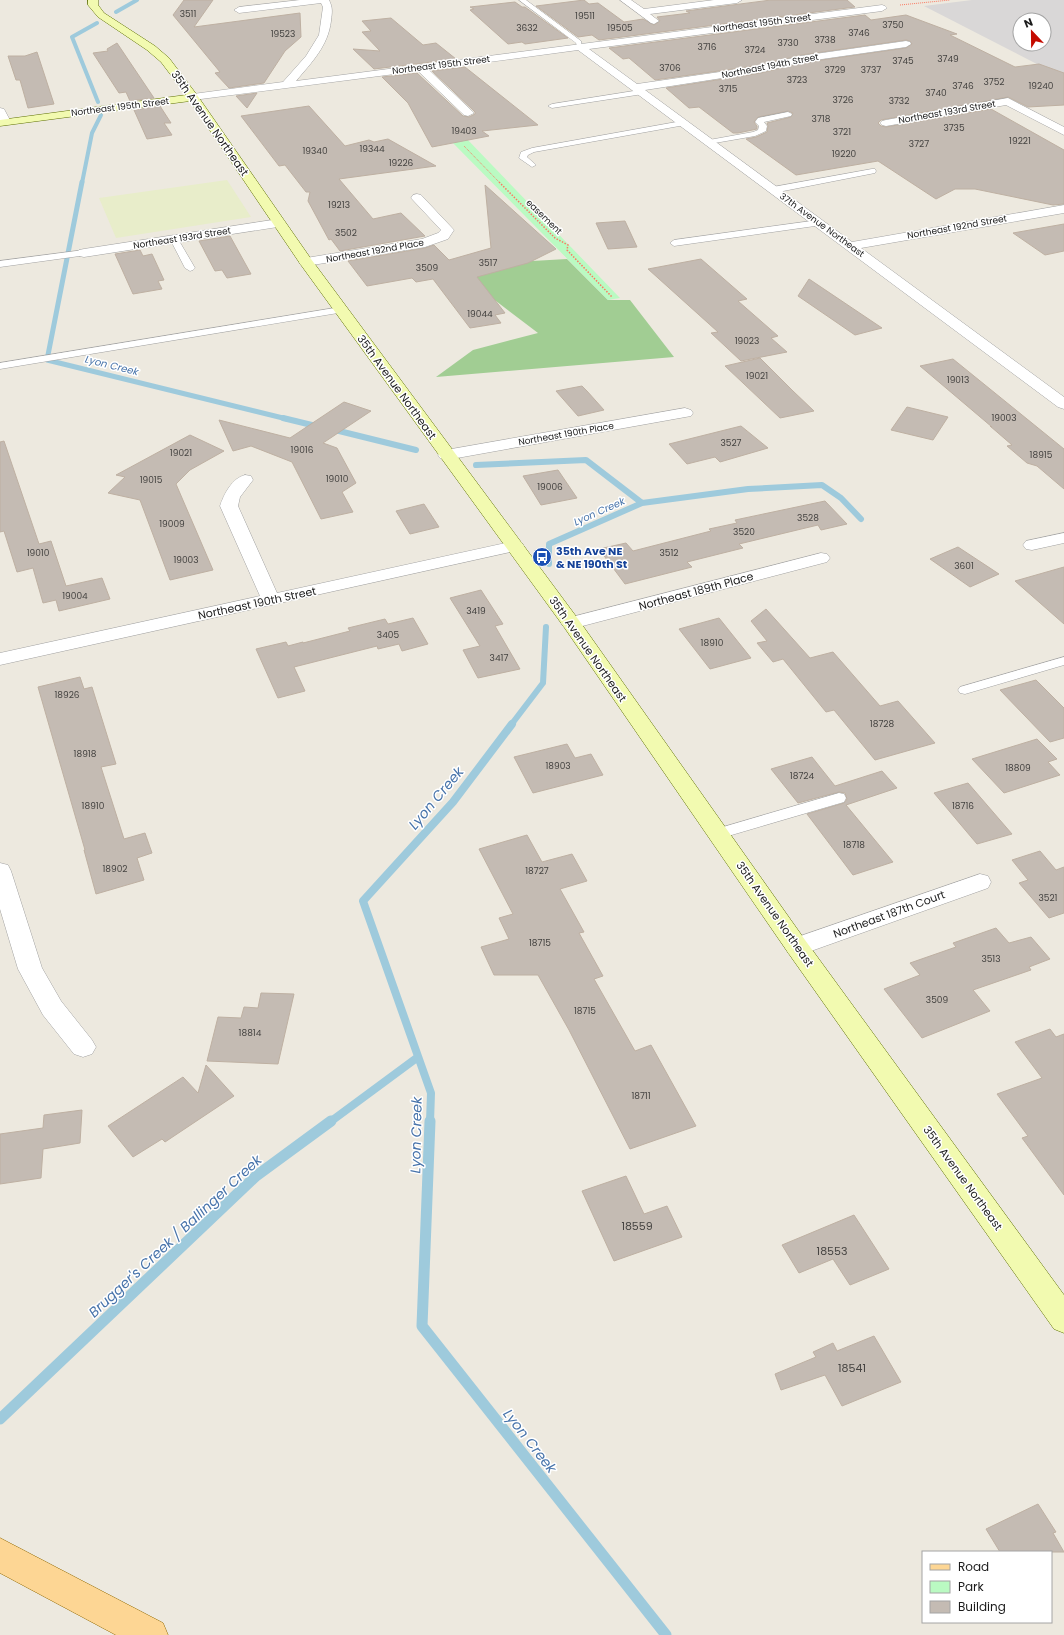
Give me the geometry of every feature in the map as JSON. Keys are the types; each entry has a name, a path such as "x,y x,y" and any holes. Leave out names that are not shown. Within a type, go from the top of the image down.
{"main road":[{"path":"0,1555 151,1635"}],"street":[{"name":"35th Avenue Northeast","path":"92,0 93,5 101,16 151,48 165,60 193,98 306,262 446,455 571,623 797,947 1061,1311"},
{"path":"239,10 324,0 328,7 324,35 310,58 286,85"},
{"path":"625,0 672,35"},
{"path":"642,12 737,0"},
{"name":"Northeast 195th Street","path":"2,122 882,8"},
{"name":"Northeast 194th Street","path":"637,90 761,69 801,59 906,44"},
{"name":"37th Avenue Northeast","path":"580,47 1064,404"},
{"path":"421,68 468,113"},
{"name":"Northeast 193rd Street","path":"886,123 1008,101 1064,132"},
{"path":"0,111 2,122"},
{"name":"Northeast 192nd Place","path":"306,262 426,243 443,236 448,230 417,198"},
{"name":"Northeast 192nd Street","path":"850,246 1064,209"},
{"name":"Northeast 193rd Street","path":"84,252 279,223"},
{"name":"Northeast 190th Place","path":"446,455 685,413"},
{"path":"245,480 232,496 229,506 271,600"},
{"path":"1032,545 1064,538"},
{"name":"Northeast 190th Street","path":"0,659 515,546"},
{"name":"Northeast 189th Place","path":"571,623 821,558"},
{"path":"0,871 30,969 52,1008 83,1047"},
{"name":"Northeast 187th Court","path":"797,947 980,882"}],"lane":[{"path":"522,0 575,38 579,42 580,47"},
{"path":"552,106 637,90"},
{"path":"709,142 755,134 762,131 763,126 759,122 761,120 788,114"},
{"path":"532,165 523,158 524,154 532,150 682,123"},
{"path":"774,190 872,171"},
{"path":"674,243 819,223"},
{"path":"174,239 190,268"},
{"path":"0,262 84,252"},
{"path":"0,366 341,310"},
{"path":"965,690 1064,662"},
{"path":"718,834 839,798"}],"path":[{"path":"882,8 950,0"},
{"name":"easement","path":"464,146 555,238 568,245 567,250 612,297"}],"shaded area":[{"path":"972,0 1064,0 1064,78 1013,52 1052,52 1052,12 1012,12 1012,51 924,6"}],"green space":[{"path":"466,138 620,298 608,300 450,140"},
{"path":"227,180 251,217 116,238 99,198"},
{"path":"567,259 608,300 630,300 674,357 436,377 473,350 538,333 496,301 441,286 532,261"}],"building":[{"path":"184,0 213,0 194,27 300,13 301,37 285,51 264,83 229,88 215,73 220,72 173,15"},
{"path":"584,0 589,4 598,3 624,22 643,19 654,25 660,21 657,17 690,13 686,11 771,0 847,0 855,7 599,40 592,35 578,37 536,6"},
{"path":"515,2 522,7 525,7 568,38 525,44 522,42 508,44 470,10 474,9 470,7"},
{"path":"865,15 871,20 906,15 957,34 950,35 1015,67 1039,64 1064,73 1064,105 1028,107 1008,97 881,120 878,123 881,126 886,127 991,109 1064,150 1064,204 1053,205 975,189 955,189 936,199 878,161 796,175 746,139 756,137 767,132 767,123 791,117 793,113 788,111 758,117 754,122 757,129 733,133 699,107 689,108 666,88 761,73 801,63 906,48 912,44 910,41 906,40 801,55 761,65 655,80 629,58 623,59 609,48"},
{"path":"391,18 423,45 436,43 456,59 374,69 353,49 380,51 362,32 371,31 362,21"},
{"path":"117,43 154,98 130,101 126,92 119,93 93,53 108,51 107,49"},
{"path":"37,52 54,104 28,108 20,80 16,80 8,56 25,56"},
{"path":"465,67 538,125 482,131 489,136 432,147 408,103 382,77 417,73 463,116 469,117 475,114 475,112 432,71"},
{"path":"257,93 247,108 236,96"},
{"path":"160,106 171,123 164,123 172,135 147,139 134,110"},
{"path":"309,106 345,146 369,140 374,142 388,139 436,166 339,179 373,219 401,213 425,236 340,251 331,239 329,240 308,201 310,192 306,192 285,165 279,166 241,116"},
{"path":"485,185 556,249 528,263 477,277 505,313 495,315 501,323 470,328 433,279 416,282 412,278 367,286 348,261 425,248 434,245 449,260 491,248"},
{"path":"625,221 637,247 608,249 596,223"},
{"path":"1064,224 1064,251 1045,255 1013,233"},
{"path":"230,236 251,274 227,278 222,270 215,271 199,241"},
{"path":"140,250 143,256 152,254 164,280 158,281 162,289 133,294 115,254"},
{"path":"701,259 747,299 738,301 778,336 771,338 787,352 741,361 711,333 718,332 648,269"},
{"path":"809,279 882,328 855,335 798,296"},
{"path":"760,358 814,411 780,418 725,366"},
{"path":"953,359 1064,449 1064,489 1037,466 1027,463 1007,446 1012,445 920,366"},
{"path":"582,386 604,410 578,416 556,391"},
{"path":"344,402 371,411 323,443 337,448 356,483 342,492 353,512 321,519 292,462 251,446 233,451 219,420 290,438"},
{"path":"907,407 948,417 933,440 891,430"},
{"path":"741,426 768,448 720,462 715,457 687,464 669,444"},
{"path":"190,435 224,451 190,470 176,484 213,570 170,580 140,500 108,493 125,477 116,475"},
{"path":"4,441 39,544 51,541 66,586 102,578 110,599 59,611 56,600 43,603 33,568 17,572 4,531 0,532 0,442"},
{"path":"558,470 577,498 541,505 523,476"},
{"path":"825,501 847,524 821,530 818,525 739,544 743,548 687,562 692,567 625,584 599,549 626,543 633,551 711,531 709,529 737,523 735,520"},
{"path":"424,504 439,527 410,534 396,511"},
{"path":"958,547 999,574 970,587 930,559"},
{"path":"1064,567 1064,624 1015,581"},
{"path":"481,590 503,624 495,626 520,669 478,678 463,650 480,646 450,598"},
{"path":"766,609 810,658 833,652 880,706 898,701 935,743 875,760 834,710 826,712 783,659 773,662 757,643 767,641 751,621"},
{"path":"413,618 428,644 402,651 399,644 378,649 377,646 294,667 305,691 278,698 256,649 286,642 288,646 303,643 350,631 348,628 385,619 388,624"},
{"path":"719,618 751,658 710,669 679,629"},
{"path":"80,677 84,689 92,687 116,764 101,767 124,839 145,833 152,853 137,858 144,880 96,894 85,850 38,687"},
{"path":"1036,680 1064,708 1064,738 1050,742 1000,690"},
{"path":"1037,739 1057,759 1048,762 1060,775 1004,793 972,759"},
{"path":"567,744 575,758 591,754 603,775 533,793 514,757"},
{"path":"812,757 835,786 882,771 897,788 846,805 893,862 853,875 807,814 844,803 847,799 845,793 839,792 798,803 771,769"},
{"path":"968,783 1012,834 977,844 934,793"},
{"path":"527,835 542,862 572,854 587,881 560,889 584,932 579,933 603,976 594,979 635,1051 651,1045 696,1126 630,1149 569,1030 538,975 494,975 481,947 509,939 499,918 513,914 479,849"},
{"path":"1040,851 1056,870 1064,867 1064,913 1049,918 1019,883 1028,880 1012,860"},
{"path":"996,928 1009,943 1031,937 1050,959 1029,967 1031,970 973,990 990,1011 922,1038 884,989 920,975 910,963 956,947 953,943"},
{"path":"261,993 294,994 278,1064 207,1061 218,1017 241,1018 244,1007 258,1008"},
{"path":"1050,1029 1056,1037 1064,1034 1064,1195 1022,1138 1028,1136 997,1094 1042,1078 1015,1042"},
{"path":"206,1065 234,1096 165,1142 162,1139 133,1157 108,1126 183,1077 198,1093"},
{"path":"82,1110 80,1143 43,1149 41,1178 0,1184 0,1134 43,1128 44,1115"},
{"path":"626,1176 644,1214 667,1206 682,1237 614,1261 582,1191"},
{"path":"854,1215 889,1269 850,1285 833,1259 799,1273 782,1245"},
{"path":"874,1336 901,1382 842,1406 825,1375 781,1390 775,1374 816,1357 813,1352 833,1343 837,1351"},
{"path":"1038,1504 1056,1532 1053,1533 1064,1552 999,1551 986,1529"}],"waterway":[{"name":"Lyon Creek","path":"116,12 137,0"},
{"name":"Lyon Creek","path":"97,23 72,37 98,102"},
{"name":"Lyon Creek","path":"82,183 92,133 101,115"},
{"name":"Lyon Creek","path":"82,182 47,360 287,419"},
{"name":"Lyon Creek","path":"283,418 320,427"},
{"name":"Lyon Creek","path":"331,429 416,450"},
{"name":"Lyon Creek","path":"476,465 586,460 642,503"},
{"path":"642,503 748,489 822,485 841,498 861,519"},
{"name":"Lyon Creek","path":"549,564 549,544 642,503"},
{"name":"Lyon Creek","path":"511,725 543,683 546,627"},
{"name":"Lyon Creek","path":"430,1122 431,1093 363,901 453,802 512,724"},
{"name":"Brugger's Creek / Ballinger Creek","path":"330,1122 418,1057"},
{"name":"Brugger's Creek / Ballinger Creek","path":"0,1419 256,1176 331,1121"},
{"name":"Lyon Creek","path":"430,1121 422,1326 666,1635"}],"place":[{"name":"35th Ave NE & NE 190th St","path":"542,557"}]}
